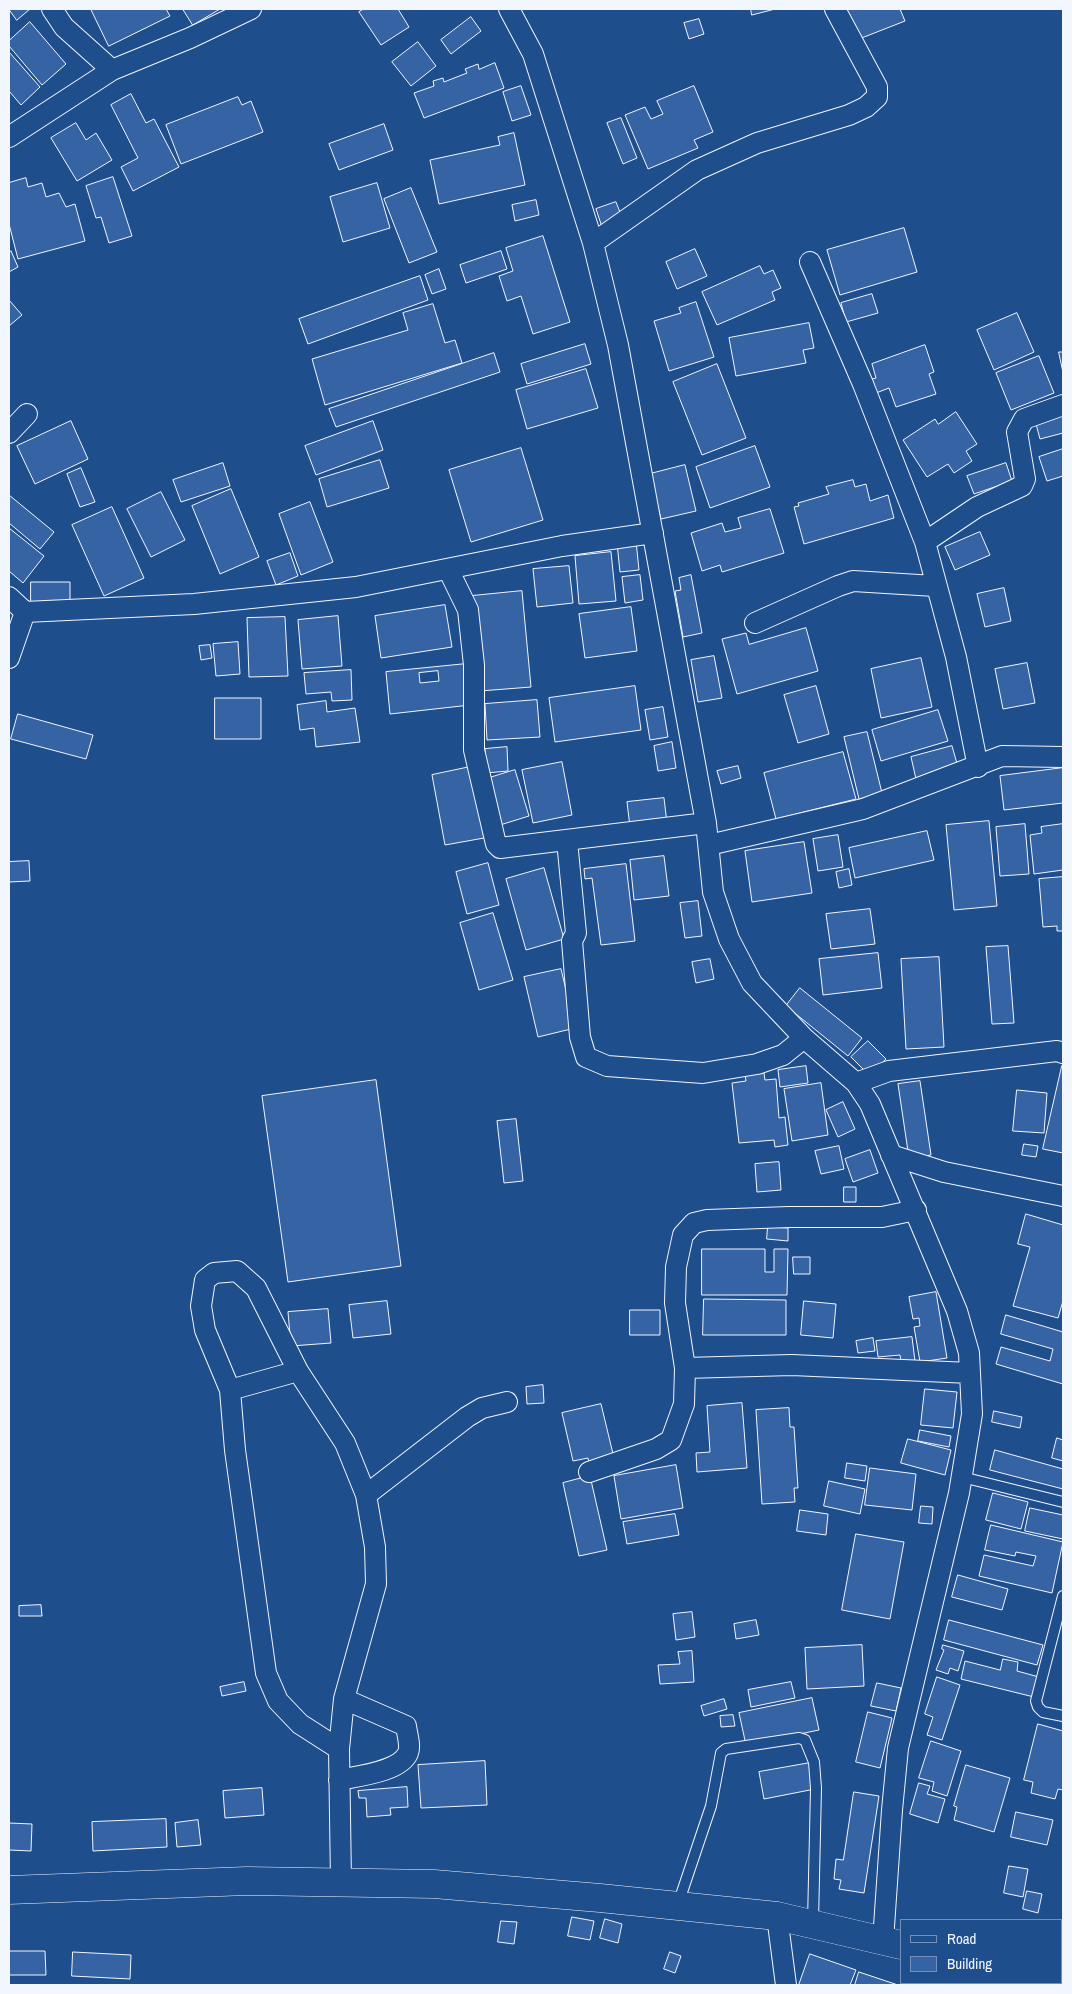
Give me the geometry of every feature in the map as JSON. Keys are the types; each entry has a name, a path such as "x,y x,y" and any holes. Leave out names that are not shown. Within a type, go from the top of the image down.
{"highway":[{"path":"9,1890 247,1881 434,1884 777,1916 813,1926 892,1943"}],"street":[{"path":"52,9 64,27 112,70"},
{"path":"9,137 112,70 190,38 251,9"},
{"path":"509,9 533,54 593,243 618,345 706,823 713,892 729,940 752,983 804,1038 856,1083 870,1104 958,1311 969,1353 972,1414 962,1476 898,1748 892,1810 892,1943"},
{"path":"593,243 698,170 757,143 866,107 877,97 877,87 835,9"},
{"path":"810,262 863,384 925,542 956,657 978,766"},
{"path":"925,542 977,507 1022,486 1025,479 1017,432 1024,419 1063,405"},
{"path":"9,433 27,414"},
{"path":"9,598 25,612 194,604 356,587 562,546 653,533"},
{"path":"448,569 468,610 474,665 474,750 496,844 500,848 706,823"},
{"path":"755,623 853,581 936,586"},
{"path":"9,658 25,612"},
{"path":"709,845 863,810 1002,756 1063,757"},
{"path":"567,841 576,933 572,941 580,1027 586,1057 607,1066 703,1073 757,1064 775,1058 783,1055 804,1038"},
{"path":"856,1083 889,1071 1057,1051 1063,1053"},
{"path":"892,1155 944,1172 1063,1196"},
{"path":"589,1472 656,1449 670,1440 684,1404 685,1368 675,1303 676,1267 683,1235 694,1223 707,1220 780,1217 882,1217 916,1210"},
{"path":"339,1749 294,1718 278,1701 266,1673 235,1450 230,1390 206,1330 201,1306 205,1280 214,1274 237,1271 256,1288 298,1371 345,1443 366,1494 375,1547 376,1584 344,1699 339,1749 341,1882"},
{"path":"685,1368 792,1365 970,1373"},
{"path":"230,1390 298,1371"},
{"path":"366,1494 467,1417 482,1408 507,1402"},
{"path":"339,1780 386,1770 404,1760 409,1752 406,1726 344,1699"},
{"path":"777,1916 786,1985"}],"lane":[{"path":"962,1476 1063,1502"},
{"path":"1063,1596 1036,1701 1038,1707 1044,1712 1063,1716"},
{"path":"678,1907 710,1806 721,1753 726,1750 799,1738 805,1740 810,1749 816,1788 813,1926"}],"building":[{"path":"9,9 30,9 17,20"},
{"path":"91,9 166,9 170,16 109,46"},
{"path":"183,9 220,9 193,25"},
{"path":"364,9 398,9 409,27 381,45 359,12"},
{"path":"751,9 775,9 752,15"},
{"path":"847,9 900,9 905,21 859,39"},
{"path":"471,17 481,31 451,54 441,40"},
{"path":"699,19 704,34 689,39 684,23"},
{"path":"30,22 66,64 42,85 9,46 9,41"},
{"path":"418,42 436,66 411,86 392,62"},
{"path":"9,52 40,87 21,105 9,91"},
{"path":"495,63 504,88 424,118 414,93 434,86 433,81 443,78 444,82 467,73 465,69 478,64 479,69"},
{"path":"521,86 531,115 512,121 503,92"},
{"path":"694,86 713,132 694,140 698,148 648,169 625,115 645,107 651,119 663,114 657,101"},
{"path":"131,94 146,123 154,119 179,167 133,191 121,167 138,158 111,105"},
{"path":"238,97 242,105 251,101 263,132 181,164 166,125"},
{"path":"621,118 637,158 623,164 607,123"},
{"path":"76,123 86,140 96,133 112,160 77,181 51,138"},
{"path":"384,124 393,150 339,170 329,144"},
{"path":"514,133 525,185 439,204 430,160 500,145 498,137"},
{"path":"113,177 132,236 109,243 101,217 96,218 86,186"},
{"path":"26,178 28,187 42,183 46,197 59,193 66,207 75,204 85,241 18,259 9,224 9,183"},
{"path":"377,183 390,228 343,242 330,197"},
{"path":"411,188 437,252 409,263 384,199"},
{"path":"536,200 539,215 515,221 512,205"},
{"path":"616,202 623,220 602,227 596,209"},
{"path":"904,228 917,272 840,295 827,250"},
{"path":"543,236 570,322 533,334 521,296 507,301 499,276 513,271 506,248"},
{"path":"695,249 707,276 677,289 666,262"},
{"path":"11,251 18,267 9,272 9,253"},
{"path":"501,251 507,269 466,283 460,265"},
{"path":"760,266 764,274 773,270 781,288 772,292 775,300 717,325 702,292"},
{"path":"439,269 446,289 432,294 425,275"},
{"path":"420,276 428,300 308,344 299,319"},
{"path":"872,294 878,313 846,322 841,303"},
{"path":"9,300 22,315 9,326"},
{"path":"696,302 714,357 669,371 654,321 681,313 679,308"},
{"path":"433,304 445,343 455,340 462,363 325,405 312,359 408,330 403,313"},
{"path":"1017,313 1034,352 994,370 977,330"},
{"path":"809,323 814,348 803,350 806,363 736,376 729,338"},
{"path":"585,344 591,364 527,384 521,364"},
{"path":"925,345 934,372 929,374 936,394 896,407 889,388 876,393 872,379 876,378 872,364"},
{"path":"1059,352 1063,352 1063,372"},
{"path":"494,353 500,372 336,427 329,409"},
{"path":"1039,356 1054,393 1011,410 996,373"},
{"path":"717,364 746,438 702,455 673,382"},
{"path":"586,369 598,408 527,429 516,390"},
{"path":"956,412 977,444 966,451 972,461 954,473 948,464 927,477 903,440 935,419 938,424"},
{"path":"1063,412 1063,433 1040,439 1035,420"},
{"path":"71,421 88,459 35,484 17,446"},
{"path":"373,421 383,450 316,475 305,446"},
{"path":"755,446 770,487 710,508 696,467"},
{"path":"521,448 543,520 471,542 449,470"},
{"path":"1063,449 1063,476 1047,481 1039,457"},
{"path":"380,460 389,488 327,507 319,479"},
{"path":"223,463 230,486 181,502 173,480"},
{"path":"1006,463 1012,481 974,494 967,476"},
{"path":"685,465 696,511 661,519 650,474"},
{"path":"81,468 95,502 80,507 67,474"},
{"path":"853,480 855,487 866,484 870,501 888,495 894,518 804,544 794,507 799,506 798,503 829,494 826,487"},
{"path":"231,489 259,557 220,574 192,506"},
{"path":"161,492 185,540 151,557 127,509"},
{"path":"9,495 54,532 40,549 9,523"},
{"path":"310,502 333,562 301,575 279,514"},
{"path":"112,507 144,578 104,596 72,525"},
{"path":"770,509 784,553 722,572 720,565 702,571 691,533 722,523 725,532 741,528 738,518"},
{"path":"9,528 44,556 23,583 9,571"},
{"path":"980,532 990,555 955,570 945,547"},
{"path":"636,541 639,570 620,572 617,543"},
{"path":"611,552 616,601 579,604 575,556"},
{"path":"290,553 298,576 276,585 267,561"},
{"path":"569,566 573,603 537,607 533,569"},
{"path":"640,575 643,600 625,603 622,577"},
{"path":"691,575 702,633 683,637 675,591 681,590 679,578"},
{"path":"31,582 70,582 70,602 31,602"},
{"path":"1004,588 1011,621 985,627 977,594"},
{"path":"522,591 531,687 480,691 472,596"},
{"path":"445,605 452,647 381,658 375,616"},
{"path":"631,607 637,651 585,658 579,614"},
{"path":"338,616 342,666 302,669 298,620"},
{"path":"285,617 288,676 249,677 247,618"},
{"path":"806,628 818,671 737,694 722,639 746,633 749,644"},
{"path":"238,642 240,674 216,676 213,644"},
{"path":"210,645 212,658 201,660 199,646"},
{"path":"714,656 722,698 698,702 691,660"},
{"path":"921,658 932,707 881,718 871,669"},
{"path":"1027,663 1035,703 1003,709 995,669"},
{"path":"466,664 470,705 390,714 386,672","holes":["438,671 439,681 420,683 419,673"]},
{"path":"351,670 352,700 332,701 331,692 306,694 304,673"},
{"path":"635,686 641,730 555,742 549,698"},
{"path":"816,686 829,734 798,743 784,695"},
{"path":"215,698 261,698 261,739 215,739"},
{"path":"537,700 540,737 487,740 485,704"},
{"path":"326,701 327,712 355,708 360,742 316,747 314,728 300,730 297,705"},
{"path":"663,707 668,737 650,740 645,710"},
{"path":"938,710 948,741 881,761 872,730"},
{"path":"18,714 93,735 86,759 11,739"},
{"path":"867,732 882,793 859,799 844,737"},
{"path":"672,742 676,768 658,771 654,746"},
{"path":"952,746 958,767 916,779 911,757"},
{"path":"507,747 508,771 486,773 485,749"},
{"path":"843,752 856,799 776,819 764,773"},
{"path":"562,762 572,815 533,823 522,770"},
{"path":"738,766 741,778 721,784 717,771"},
{"path":"470,767 484,838 445,845 432,775"},
{"path":"1063,768 1063,803 1004,810 1000,776"},
{"path":"515,770 529,816 500,825 486,779"},
{"path":"664,798 667,823 630,827 627,802"},
{"path":"989,821 997,906 954,910 946,825"},
{"path":"1025,824 1029,874 1000,876 996,827"},
{"path":"1063,824 1063,870 1034,874 1030,835 1042,833 1041,827"},
{"path":"927,831 934,860 855,878 849,848"},
{"path":"838,835 843,867 818,871 813,839"},
{"path":"804,842 812,893 752,902 745,851"},
{"path":"664,856 669,896 634,900 630,860"},
{"path":"29,861 30,881 9,882 9,862"},
{"path":"488,863 499,905 467,914 456,872"},
{"path":"626,864 635,941 601,945 592,878 585,879 584,869"},
{"path":"544,868 564,939 526,950 506,879"},
{"path":"849,869 852,885 839,888 836,872"},
{"path":"1063,877 1063,931 1057,931 1057,926 1043,927 1039,879"},
{"path":"698,901 702,936 685,938 680,903"},
{"path":"870,909 875,944 831,949 826,914"},
{"path":"493,913 513,980 479,990 460,923"},
{"path":"1008,946 1014,1023 992,1024 986,947"},
{"path":"878,953 882,988 823,995 819,959"},
{"path":"939,957 944,1047 906,1049 901,959"},
{"path":"710,959 714,979 696,983 692,962"},
{"path":"561,969 575,1028 538,1037 524,977"},
{"path":"800,988 862,1038 848,1056 786,1006"},
{"path":"868,1041 886,1059 870,1076 851,1057"},
{"path":"806,1066 808,1083 780,1087 778,1070"},
{"path":"1063,1067 1063,1153 1043,1149"},
{"path":"764,1073 765,1080 776,1079 779,1118 785,1117 788,1145 775,1147 774,1140 739,1143 732,1083 746,1081 745,1075"},
{"path":"376,1080 401,1266 288,1282 262,1096"},
{"path":"920,1081 931,1155 909,1158 898,1084"},
{"path":"821,1083 828,1135 792,1141 784,1089"},
{"path":"1017,1090 1047,1093 1044,1133 1013,1131"},
{"path":"843,1102 855,1129 838,1137 826,1110"},
{"path":"516,1119 523,1181 504,1183 497,1121"},
{"path":"1024,1144 1038,1146 1036,1157 1022,1155"},
{"path":"839,1146 844,1169 821,1174 815,1151"},
{"path":"870,1150 878,1173 853,1182 845,1159"},
{"path":"779,1162 781,1190 757,1192 755,1164"},
{"path":"844,1187 856,1187 856,1202 844,1202"},
{"path":"1026,1214 1063,1225 1063,1301 1058,1318 1013,1306 1030,1247 1018,1244"},
{"path":"768,1227 788,1228 788,1241 767,1239"},
{"path":"702,1249 765,1249 765,1272 774,1272 774,1249 788,1249 787,1295 702,1295"},
{"path":"793,1257 810,1257 810,1274 794,1274"},
{"path":"936,1292 947,1358 920,1362 914,1327 920,1326 919,1318 913,1319 909,1297"},
{"path":"704,1299 786,1300 786,1335 703,1335"},
{"path":"387,1301 391,1334 353,1338 349,1305"},
{"path":"804,1301 836,1304 833,1338 801,1335"},
{"path":"328,1309 331,1343 291,1346 288,1312"},
{"path":"630,1310 660,1310 660,1335 630,1335"},
{"path":"1006,1315 1063,1332 1063,1384 996,1364 1001,1347 1050,1361 1053,1349 1001,1334"},
{"path":"912,1337 915,1361 901,1362 900,1355 878,1357 876,1341"},
{"path":"873,1338 875,1351 858,1353 856,1341"},
{"path":"543,1385 544,1403 527,1404 526,1387"},
{"path":"925,1389 957,1392 953,1428 921,1425"},
{"path":"742,1403 747,1468 697,1472 696,1453 710,1452 707,1406"},
{"path":"601,1404 614,1458 589,1463 588,1458 573,1461 562,1413"},
{"path":"789,1408 790,1427 794,1427 798,1488 794,1488 795,1502 762,1504 756,1410"},
{"path":"994,1411 1022,1417 1020,1428 992,1422"},
{"path":"920,1430 951,1436 949,1447 918,1441"},
{"path":"1057,1438 1063,1440 1063,1461 1052,1458"},
{"path":"908,1439 951,1450 945,1475 901,1463"},
{"path":"995,1450 1063,1469 1063,1489 990,1470"},
{"path":"847,1463 867,1466 865,1481 845,1478"},
{"path":"676,1465 683,1508 621,1519 614,1476"},
{"path":"870,1468 916,1474 912,1510 865,1505"},
{"path":"590,1476 607,1550 579,1556 563,1483"},
{"path":"829,1481 865,1489 860,1514 824,1506"},
{"path":"993,1493 1028,1502 1021,1529 986,1520"},
{"path":"921,1506 933,1507 932,1524 919,1523"},
{"path":"1030,1508 1063,1515 1063,1539 1025,1531"},
{"path":"800,1510 828,1514 826,1535 797,1531"},
{"path":"675,1514 679,1535 627,1544 623,1522"},
{"path":"991,1525 1063,1542 1052,1593 979,1576 984,1555 1033,1566 1036,1556 1016,1552 1015,1556 985,1550"},
{"path":"856,1534 904,1542 890,1619 842,1610"},
{"path":"958,1575 1008,1589 1002,1610 952,1597"},
{"path":"41,1605 42,1616 19,1616 19,1606"},
{"path":"692,1612 695,1637 676,1640 673,1614"},
{"path":"756,1620 759,1635 736,1639 734,1624"},
{"path":"949,1620 1043,1645 1037,1665 944,1640"},
{"path":"862,1645 864,1686 807,1689 805,1648"},
{"path":"943,1645 964,1651 958,1671 950,1668 948,1674 936,1670 944,1650 942,1649"},
{"path":"692,1651 694,1682 660,1684 658,1665 680,1664 678,1652"},
{"path":"1003,1659 1018,1662 1017,1671 1039,1677 1034,1697 961,1679 965,1661 1000,1670"},
{"path":"937,1677 960,1685 942,1740 927,1735 933,1717 925,1714"},
{"path":"244,1682 246,1691 222,1696 220,1687"},
{"path":"791,1682 795,1698 751,1707 748,1690"},
{"path":"877,1683 901,1688 896,1711 871,1706"},
{"path":"812,1698 819,1730 746,1745 739,1713"},
{"path":"724,1699 727,1709 704,1716 701,1706"},
{"path":"868,1712 892,1718 880,1768 856,1762"},
{"path":"733,1715 735,1726 721,1727 720,1716"},
{"path":"1038,1724 1063,1731 1063,1790 1058,1789 1055,1799 1031,1793 1033,1782 1024,1780"},
{"path":"931,1741 961,1751 947,1796 932,1791 934,1782 919,1778"},
{"path":"485,1761 487,1805 421,1808 418,1765"},
{"path":"810,1763 815,1789 764,1799 759,1772"},
{"path":"966,1765 1010,1778 994,1832 954,1820 957,1807 954,1806"},
{"path":"919,1783 930,1786 927,1794 945,1799 938,1823 910,1814"},
{"path":"407,1787 408,1807 390,1808 391,1815 367,1817 366,1798 359,1798 358,1791"},
{"path":"262,1788 264,1815 225,1818 223,1791"},
{"path":"854,1792 879,1796 864,1893 839,1889 841,1880 834,1879 836,1859 843,1860"},
{"path":"1016,1812 1053,1820 1047,1845 1011,1837"},
{"path":"166,1819 167,1847 93,1851 92,1822"},
{"path":"198,1820 201,1845 177,1847 175,1823"},
{"path":"9,1823 32,1824 31,1851 9,1850"},
{"path":"1009,1866 1028,1869 1023,1897 1004,1893"},
{"path":"1027,1891 1042,1894 1038,1913 1023,1909"},
{"path":"572,1917 594,1921 590,1940 568,1936"},
{"path":"605,1919 622,1924 618,1943 600,1938"},
{"path":"501,1921 517,1922 514,1944 498,1942"},
{"path":"9,1951 45,1951 46,1975 9,1975"},
{"path":"73,1952 131,1955 130,1979 72,1976"},
{"path":"670,1952 681,1956 675,1973 664,1969"},
{"path":"810,1954 856,1970 850,1985 799,1985"},
{"path":"859,1972 898,1985 855,1985"}]}
